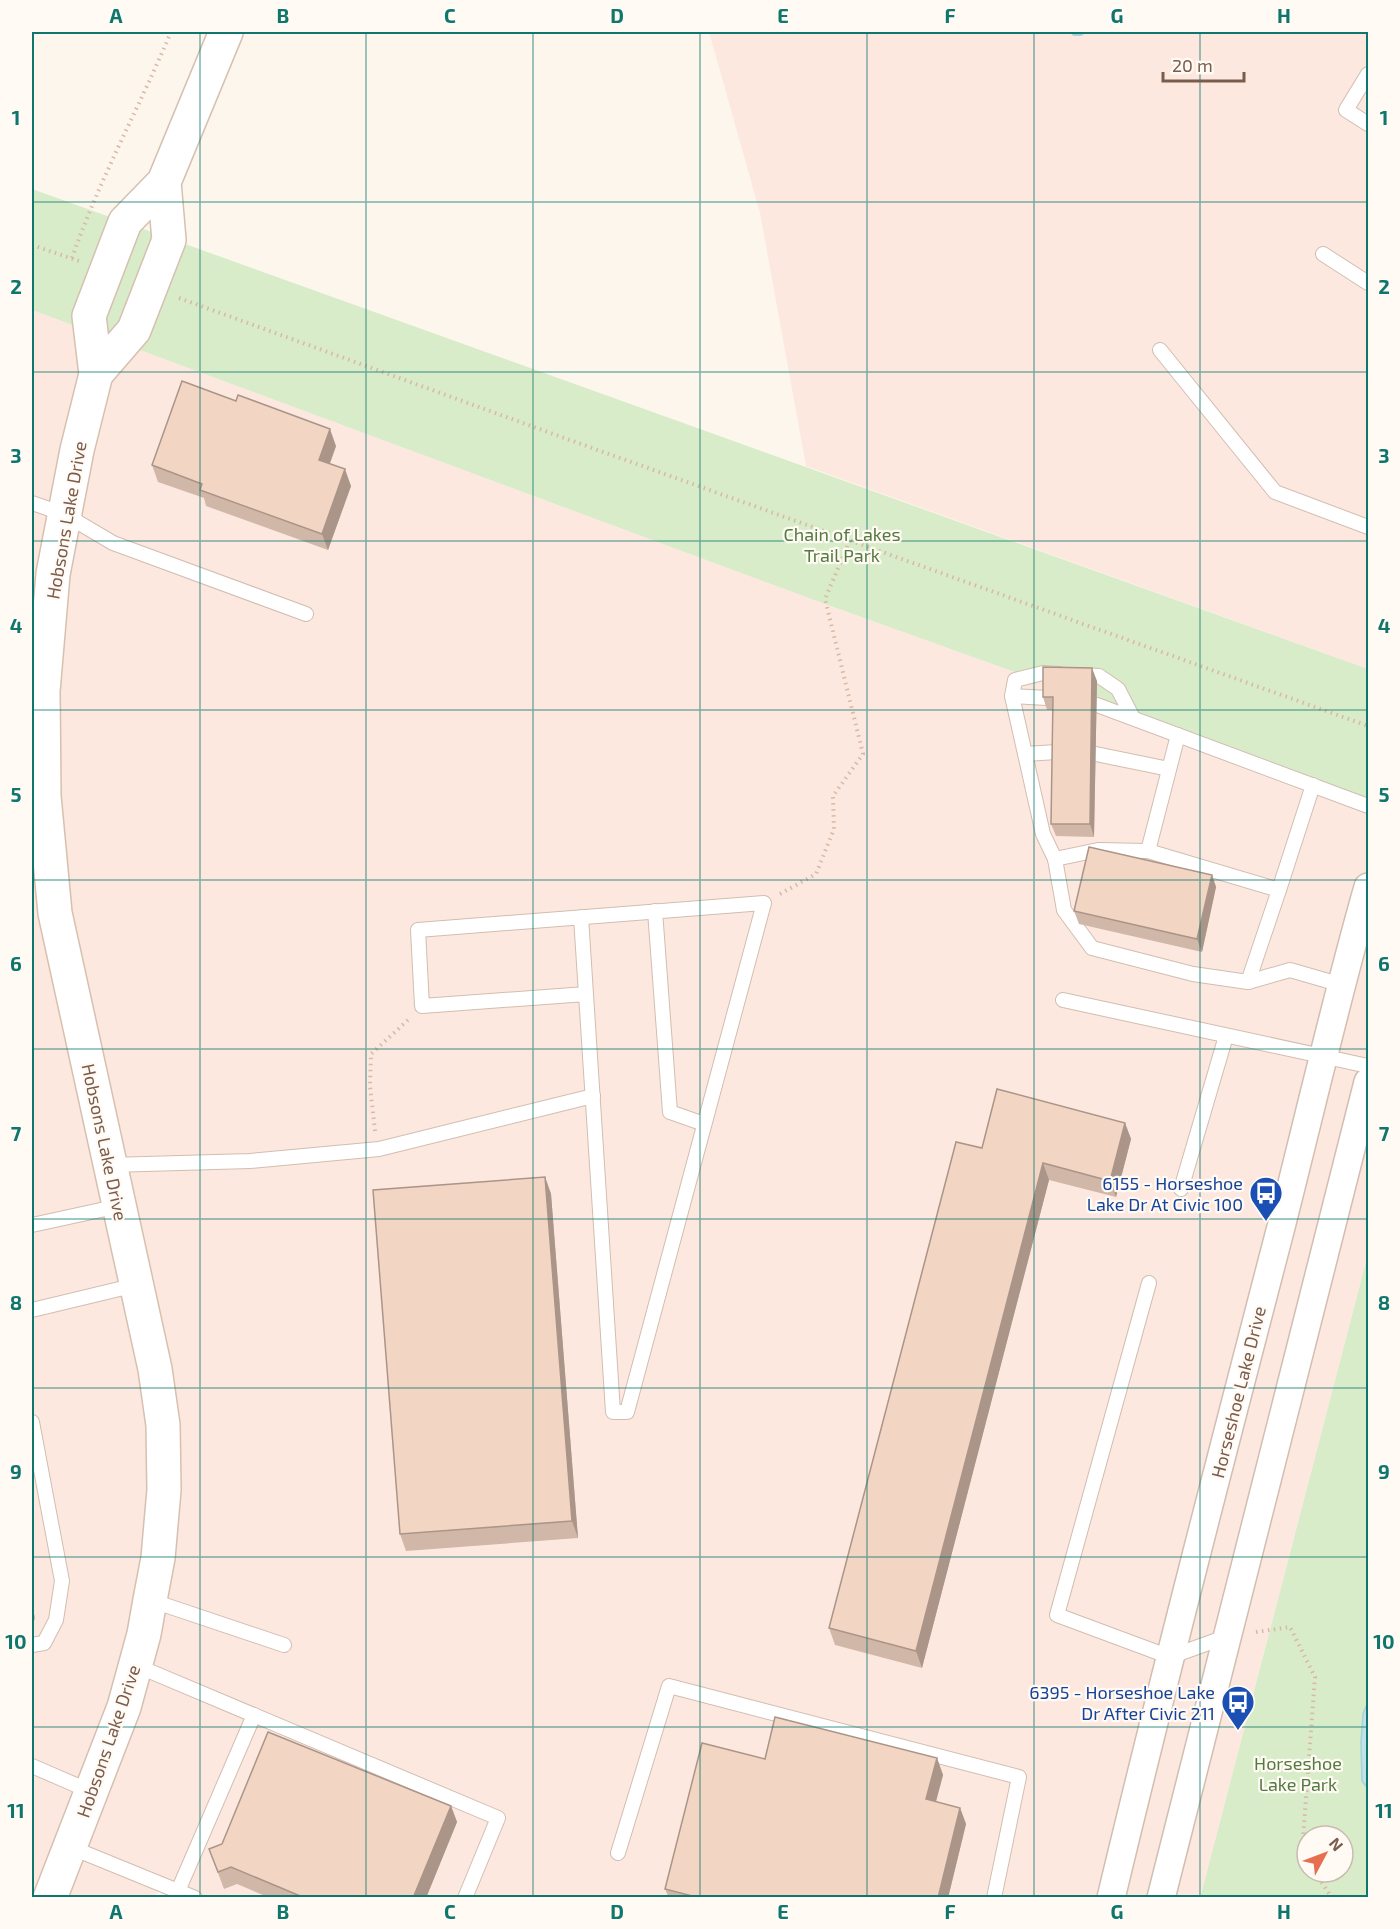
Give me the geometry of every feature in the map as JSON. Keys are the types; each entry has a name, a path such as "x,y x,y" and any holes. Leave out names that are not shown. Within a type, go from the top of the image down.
{"street":[{"name":"Hobsons Lake Drive","path":"50,1898 124,1707 158,1558 164,1490 163,1425 155,1369 55,913 38,822 43,691 53,574 77,450 96,374 89,315 125,222 164,182 226,32"},
{"name":"Hobsons Lake Drive","path":"96,374 134,330 169,240 164,182"},
{"name":"Horseshoe Lake Drive","path":"1111,1898 1170,1657 1368,887"},
{"path":"1161,1898 1368,1082"}],"lane":[{"path":"1368,74 1346,110 1368,124"},
{"path":"1323,254 1368,283"},
{"path":"1160,350 1275,492 1368,527"},
{"path":"32,503 64,514 113,543 306,614"},
{"path":"1133,718 1118,689 1099,676 1043,673 1015,680 1012,696 1043,834 1055,859 1064,910 1092,948 1193,974 1248,982 1290,970 1342,985"},
{"path":"1012,696 1047,698"},
{"path":"1097,705 1368,806"},
{"path":"1148,851 1178,735"},
{"path":"1025,754 1057,752"},
{"path":"1096,754 1169,769"},
{"path":"1248,982 1313,785"},
{"path":"1055,859 1098,850 1148,851 1279,890"},
{"path":"581,917 593,1096 613,1412 627,1412 764,903 655,911 418,930 422,1006 586,994"},
{"path":"655,911 670,1112 704,1124"},
{"path":"1063,1000 1368,1066"},
{"path":"1181,1189 1227,1036"},
{"path":"110,1166 250,1161 379,1149 593,1096"},
{"path":"32,1225 119,1206"},
{"path":"1149,1283 1058,1615 1170,1657 1228,1636"},
{"path":"32,1310 136,1285"},
{"path":"32,1422 62,1581 56,1620 44,1643 32,1645"},
{"path":"150,1600 284,1645"},
{"path":"135,1665 498,1818 465,1898"},
{"path":"618,1853 669,1686 1019,1777 994,1898"},
{"path":"178,1891 254,1715"},
{"path":"32,1766 92,1792"},
{"path":"70,1847 195,1898"}],"path":[{"path":"72,258 105,174 171,32"},
{"path":"32,245 105,272"},
{"path":"151,287 1368,726"},
{"path":"764,903 816,874 834,829 833,796 863,754 825,599 850,540"},
{"path":"379,1149 372,1119 371,1054 422,1006"},
{"path":"1228,1636 1290,1627 1315,1677 1304,1824"},
{"path":"1323,1884 1332,1898"}],"shaded area":[{"path":"709,32 1368,32 1368,669 806,466 760,213"},
{"path":"32,310 814,600 1368,799 1368,1254 1200,1897 192,1898 161,1884 155,1897 32,1897"}],"green space":[{"name":"Chain of Lakes Trail Park","path":"32,189 1368,669 1368,799 814,600 32,310"},
{"name":"Horseshoe Lake Park","path":"1368,1254 1368,1702 1363,1714 1361,1743 1362,1781 1368,1789 1368,1897 1200,1898"}],"water":[{"path":"1368,1702 1368,1789 1362,1781 1361,1743 1363,1714"}],"building":[{"path":"182,381 236,401 238,395 330,429 319,460 345,469 322,534 200,490 202,484 152,465"},
{"path":"1043,667 1092,668 1090,824 1051,824 1053,697 1043,697"},
{"path":"1089,847 1212,875 1197,939 1074,911"},
{"path":"997,1089 1125,1123 1110,1181 1043,1163 916,1651 829,1628 956,1142 982,1148"},
{"path":"545,1177 572,1521 400,1534 373,1190"},
{"path":"775,1717 937,1758 926,1799 960,1808 938,1898 700,1898 665,1889 702,1743 765,1759"},
{"path":"268,1732 451,1806 413,1898 305,1898 231,1867 218,1872 209,1849 222,1844"}],"waterway":[{"path":"1075,32 1080,32"}],"place":[{"name":"6155 - Horseshoe Lake Dr At Civic 100","path":"1266,1222"},
{"name":"6395 - Horseshoe Lake Dr After Civic 211","path":"1238,1731"}]}
